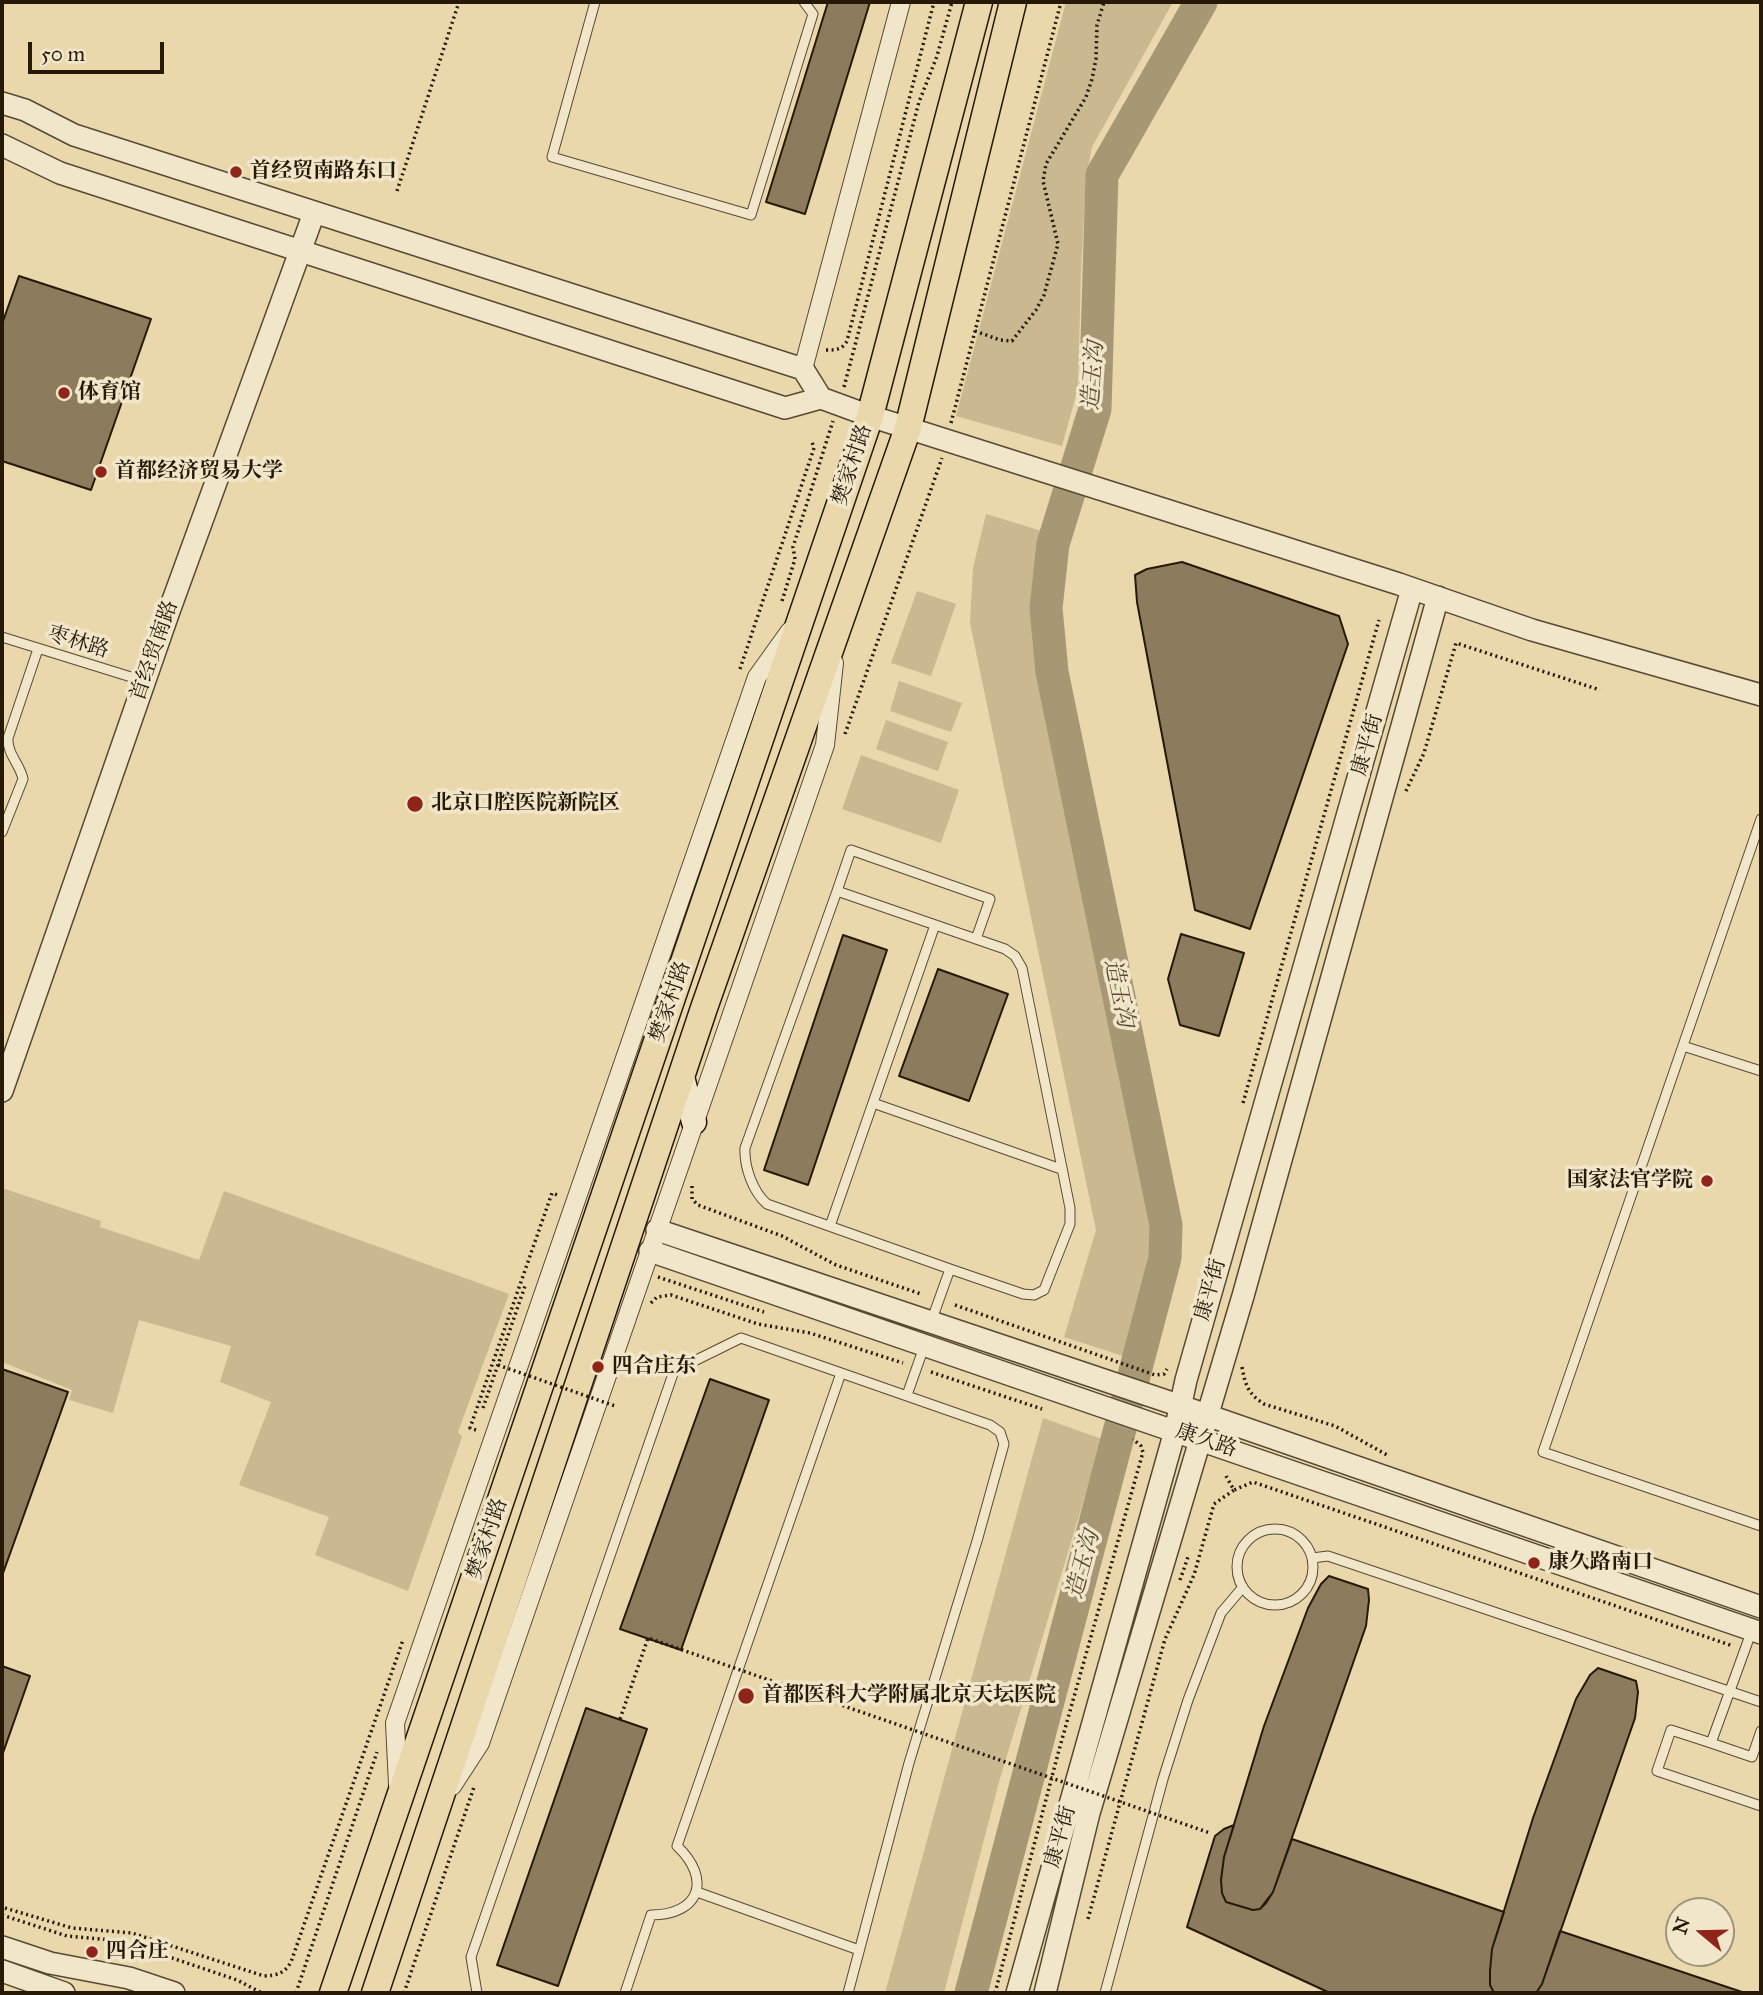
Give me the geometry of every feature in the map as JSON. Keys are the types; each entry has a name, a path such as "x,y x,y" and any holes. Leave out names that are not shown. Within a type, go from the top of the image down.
{"main road":[{"name":"樊家村路","path":"333,1993 791,612 870,416 979,2"},
{"name":"樊家村路","path":"375,1993 681,1077 908,428 1013,2"},
{"path":"681,1077 695,1122"}],"street":[{"path":"805,359 901,2"},
{"path":"2,103 25,110 74,135 314,213 805,359 829,401"},
{"path":"2,145 60,173 785,408 829,401 1438,597 1532,630 1761,695"},
{"name":"首经贸南路","path":"2,1091 144,681 314,213"},
{"name":"康平街","path":"1017,1993 1175,1431 1186,1380 1412,589"},
{"name":"康平街","path":"1045,1993 1089,1813 1243,1296 1438,597"},
{"path":"399,1799 395,1723 757,677 791,612"},
{"path":"437,1809 480,1743 825,745 838,622"},
{"name":"康久路","path":"654,1240 708,1247 931,1322 1110,1371 1147,1394 1180,1406 1761,1607"},
{"name":"康久路","path":"654,1240 701,1268 1200,1439 1752,1638"},
{"path":"701,1268 708,1247"},
{"path":"2,1947 50,1963 129,1978 174,1993"},
{"path":"2,1971 64,1993"}],"lane":[{"path":"595,2 552,157 751,215 814,14 804,2"},
{"name":"枣林路","path":"2,637 144,681"},
{"path":"2,832 23,779 8,748 8,738 38,649"},
{"path":"1761,819 1543,1452 1761,1526"},
{"path":"837,891 936,925 976,939 1005,949 1015,956 1022,968 1070,1209 1070,1224 1044,1290 1034,1295 1023,1294 767,1204 758,1196 745,1157 745,1148 851,850 990,899 976,939"},
{"path":"1751,850 1761,853"},
{"path":"830,1226 936,925"},
{"path":"1684,1046 1761,1071"},
{"path":"873,1103 1061,1169"},
{"path":"931,1322 950,1269"},
{"path":"477,1993 471,1957 674,1371 741,1339 990,1425 1000,1432 1004,1444 908,1763 848,1993"},
{"path":"907,1395 925,1345"},
{"path":"625,1993 651,1915 668,1915 680,1911 697,1892 698,1874 677,1846 841,1373"},
{"path":"1274,1529 1298,1537 1307,1546 1313,1570 1310,1581 1295,1599 1272,1605 1251,1596 1243,1587 1238,1575 1238,1562 1242,1549 1250,1539 1261,1532 1274,1529"},
{"path":"1312,1558 1328,1556 1761,1702"},
{"path":"1105,1993 1163,1779 1188,1700 1220,1613 1243,1587"},
{"path":"1711,1743 1752,1638"},
{"path":"1761,1731 1757,1758 1671,1730 1657,1771 1761,1806"},
{"path":"697,1892 859,1950"}],"path":[{"path":"397,191 459,2"},
{"path":"805,359 838,350 844,347 847,341 934,2"},
{"path":"791,612 795,559 793,547 829,401 853,355 919,102 937,56 952,2"},
{"path":"843,742 941,463 1061,2"},
{"path":"975,331 1000,340 1012,341 1044,295 1058,244 1043,181 1046,164 1082,104 1092,79 1097,59 1097,24 1104,2"},
{"path":"740,668 814,448 812,442"},
{"path":"1240,1113 1379,620"},
{"path":"1400,803 1424,753 1456,643 1600,690"},
{"path":"478,1423 476,1430 470,1429 552,1193 557,1195 562,1182"},
{"path":"692,1184 692,1199 698,1205 782,1236 836,1265 921,1294"},
{"path":"955,1305 1110,1371 1156,1375 1164,1374 1170,1367"},
{"path":"498,1365 615,1406"},
{"path":"1242,1367 1246,1386 1254,1398 1264,1404 1335,1426 1392,1458"},
{"path":"931,1372 1044,1409"},
{"path":"995,1993 1059,1750 1143,1452 1142,1446 1136,1440"},
{"path":"1226,1476 1234,1490"},
{"path":"1088,1919 1165,1639 1194,1575 1214,1504 1234,1490 1253,1482 1752,1638"},
{"path":"5,1908 72,1928 132,1933 264,1976 276,1975 286,1970 404,1637"},
{"path":"620,1719 648,1638 1210,1833"},
{"path":"296,1993 378,1749 395,1723"},
{"path":"404,1993 477,1778"},
{"path":"2,1914 67,1936 122,1941 237,1980 262,1993"}],"shaded area":[{"path":"1066,2 1173,2 1092,147 1086,179 1078,388 1062,446 956,416"},
{"path":"986,514 1042,531 1036,592 1035,653 1155,1226 1153,1253 1126,1357 1064,1337 1096,1230 970,623 973,568"},
{"path":"917,591 956,604 931,676 891,663"},
{"path":"899,681 962,703 951,732 890,711"},
{"path":"886,720 948,742 938,771 876,749"},
{"path":"861,755 959,790 941,843 842,809"},
{"path":"2,1188 101,1221 100,1227 199,1260 224,1191 509,1294 458,1432 462,1437 408,1591 315,1555 329,1517 239,1485 271,1402 220,1382 231,1346 139,1320 113,1413 69,1400 72,1390 2,1362"},
{"path":"1043,1418 1102,1439 999,1782 944,1993 885,1993"}],"building":[{"path":"828,2 870,2 805,214 766,202"},
{"name":"体育馆","path":"19,276 151,319 91,490 2,461 2,324"},
{"path":"1182,562 1339,616 1348,644 1250,929 1195,910 1137,602 1135,575 1147,569"},
{"path":"1181,934 1244,953 1219,1036 1180,1025 1168,979"},
{"path":"843,935 887,950 808,1185 764,1170"},
{"path":"938,969 1008,994 969,1101 899,1076"},
{"path":"2,1369 68,1392 2,1576"},
{"path":"710,1379 769,1400 681,1650 620,1629"},
{"path":"1329,1576 1368,1589 1366,1626 1273,1892 1260,1909 1253,1910 1226,1902 1221,1880 1224,1857 1264,1726 1308,1608 1321,1584"},
{"path":"2,1666 30,1676 3,1753 2,1753"},
{"path":"1598,1668 1636,1681 1638,1692 1635,1718 1542,1984 1536,1993 1494,1993 1490,1985 1492,1949 1533,1818 1576,1699 1590,1675"},
{"path":"586,1708 647,1729 558,1986 497,1965"},
{"path":"1234,1825 1224,1857 1221,1880 1226,1902 1253,1910 1260,1909 1273,1892 1292,1839 1504,1912 1492,1949 1490,1985 1494,1993 1330,1993 1187,1927 1215,1836"},
{"path":"1560,1931 1745,1993 1536,1993 1542,1984"}],"waterway":[{"name":"造玉沟","path":"971,1993 1165,1258 1166,1225 1052,672 1046,608 1053,544 1095,409 1102,175 1201,2"}],"place":[{"name":"首经贸南路东口","path":"236,172"},
{"name":"体育馆","path":"64,393"},
{"name":"首都经济贸易大学","path":"101,472"},
{"name":"北京口腔医院新院区","path":"415,804"},
{"name":"国家法官学院","path":"1707,1181"},
{"name":"四合庄东","path":"598,1367"},
{"name":"康久路南口","path":"1534,1563"},
{"name":"首都医科大学附属北京天坛医院","path":"746,1696"},
{"name":"四合庄","path":"92,1952"}]}
